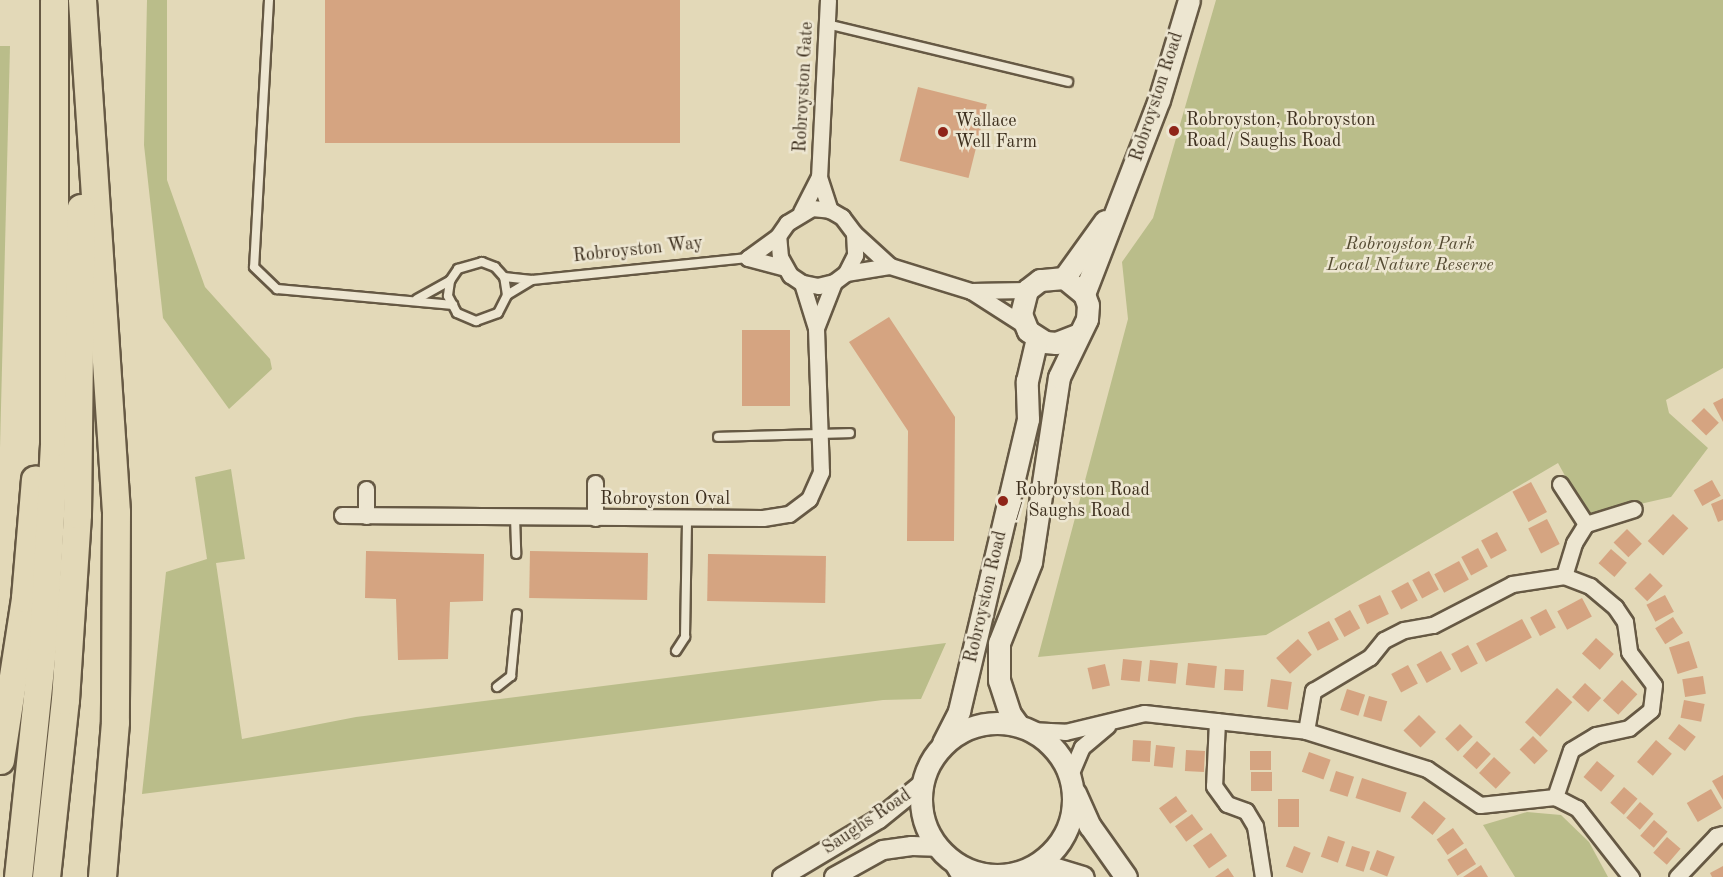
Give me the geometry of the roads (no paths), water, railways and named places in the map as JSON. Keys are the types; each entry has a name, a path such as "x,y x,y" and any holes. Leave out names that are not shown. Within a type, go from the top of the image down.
{"highway":[{"path":"18,877 37,716 51,518 56,350 54,0"},
{"path":"46,877 65,700 81,436 82,0"},
{"path":"82,0 116,512 115,722 102,877"},
{"path":"0,760 30,544 55,101"}],"main road":[{"name":"Robroyston Road","path":"1024,728 1010,714 999,680 999,643 1031,562 1049,422 1059,377 1077,335 1087,319 1084,294 1124,194 1189,0"},
{"name":"Robroyston Road","path":"1064,278 1124,194"},
{"path":"1027,290 1040,280 1064,278 1084,294"},
{"name":"Robroyston Road","path":"941,746 959,711 1028,419 1027,381 1030,332 1021,314 1027,290"},
{"path":"1030,332 1056,343 1077,335"},
{"path":"1083,877 1053,868 997,876 970,872 940,851 924,824 921,785 927,766 941,746 971,727 993,723 1024,728 1058,753 1090,826 1126,877"},
{"path":"1022,873 1053,852 1070,822 1071,781"}],"street":[{"name":"Robroyston Gate","path":"819,177 825,23 828,0"},
{"path":"819,177 830,210"},
{"path":"748,258 778,236 801,212 819,177"},
{"path":"801,212 830,210 842,217 854,233 890,266 971,291 1030,332"},
{"path":"816,328 840,278 855,255 854,233"},
{"path":"778,236 785,268"},
{"path":"748,258 785,268 802,283 818,286 840,278 890,266"},
{"path":"802,283 816,328"},
{"path":"971,291 1027,290"},
{"name":"Robroyston Oval","path":"342,515 763,518 789,514 809,499 821,472 816,328"},
{"path":"595,483 595,518"},
{"path":"1560,484 1586,524"},
{"path":"366,489 366,516"},
{"path":"1564,576 1574,543 1586,524 1634,509"},
{"path":"1306,732 1313,691 1370,657 1384,640 1404,630 1433,625 1512,584 1564,576 1590,586 1615,607 1625,622 1629,652 1654,686 1651,710 1629,728 1596,735 1572,750 1555,797"},
{"path":"1024,728 1065,732 1119,717 1144,713 1306,732 1427,768 1480,805 1555,797 1584,815 1631,877"},
{"path":"1071,781 1091,737 1119,717"},
{"path":"1217,722 1214,786 1227,804 1246,811 1255,826 1263,877"},
{"name":"Saughs Road","path":"782,877 879,819 921,785"},
{"path":"1677,877 1716,836 1723,834"},
{"name":"Saughs Road","path":"834,877 883,850 905,846 940,851"}],"lane":[{"path":"269,0 254,267 277,289 417,299 453,305"},
{"path":"825,23 1068,82"},
{"name":"Robroyston Way","path":"450,281 458,269 482,262 495,267 504,277 532,280 748,258"},
{"path":"504,277 507,295"},
{"name":"Robroyston Way","path":"453,305 457,313 476,321 498,313 507,295 532,280"},
{"path":"417,299 450,281"},
{"path":"450,281 448,296 453,305"},
{"path":"718,437 819,437 850,433"},
{"path":"515,517 516,554"},
{"path":"676,651 685,637 687,518"},
{"path":"497,687 511,676 517,614"},
{"path":"940,851 956,877"}],"place":[{"name":"Robroyston, Robroyston Road/ Saughs Road","path":"1174,131"},
{"name":"Wallace Well Farm","path":"943,132"},
{"name":"Robroyston Road / Saughs Road","path":"1003,501"}],"park label":[{"name":"Robroyston Park Local Nature Reserve","path":"1410,255"}]}
